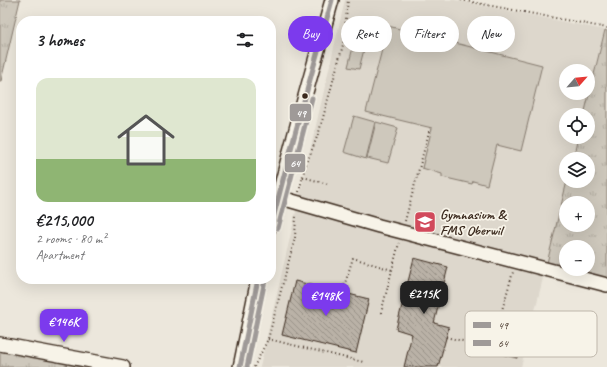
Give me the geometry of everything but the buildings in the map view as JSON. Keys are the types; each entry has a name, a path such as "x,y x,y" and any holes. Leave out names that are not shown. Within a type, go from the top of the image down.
{"street":[{"path":"276,205 332,0"},
{"path":"278,197 379,226 607,285"},
{"path":"240,367 257,284"},
{"path":"0,344 123,367"}],"path":[{"path":"254,367 268,339 295,238 297,202 305,167 320,132 343,45 348,0"},
{"path":"461,0 607,28"},
{"path":"303,177 328,184"},
{"path":"342,293 353,258 392,270"},
{"path":"502,311 516,261"},
{"path":"446,337 465,342"},
{"path":"268,339 363,362"}],"shaded area":[{"name":"Gymnasium & FMS Oberwil","path":"345,0 455,0 605,30 595,70 595,64 559,64 559,100 588,100 586,108 559,108 559,144 576,144 575,152 559,152 559,188 565,188 563,196 559,196 559,213 535,311 465,311 465,357 523,357 521,367 260,367 341,17 341,52 392,52 392,16 341,16"}],"green space":[{"path":"0,0 20,0 1,81"},
{"path":"392,27 400,29 400,52 459,52 459,44 467,46 467,52 491,52 542,65 521,151 497,145 487,185 473,181 472,184 442,177 442,174 422,168 432,128 366,112 381,52 392,52"},
{"path":"605,30 607,31 607,280 593,276 595,276 595,240 559,240 559,266 547,263 559,214 559,232 595,232 595,196 563,196 565,188 595,188 595,152 575,152 576,144 595,144 595,108 586,108 588,100 595,100 595,70"},
{"path":"352,52 363,52 359,69 348,67"},
{"path":"354,116 375,122 366,159 344,152"},
{"path":"376,122 398,128 388,163 367,158"},
{"path":"0,348 100,367 0,367"}],"transit line":[{"name":"49","path":"276,207 332,0"},
{"name":"64","path":"278,228 312,98"},
{"name":"49","path":"240,367 257,284"},
{"name":"64","path":"247,367 264,284"}],"place":[{"name":"Gymnasium & FMS Oberwil","path":"425,222"}]}
